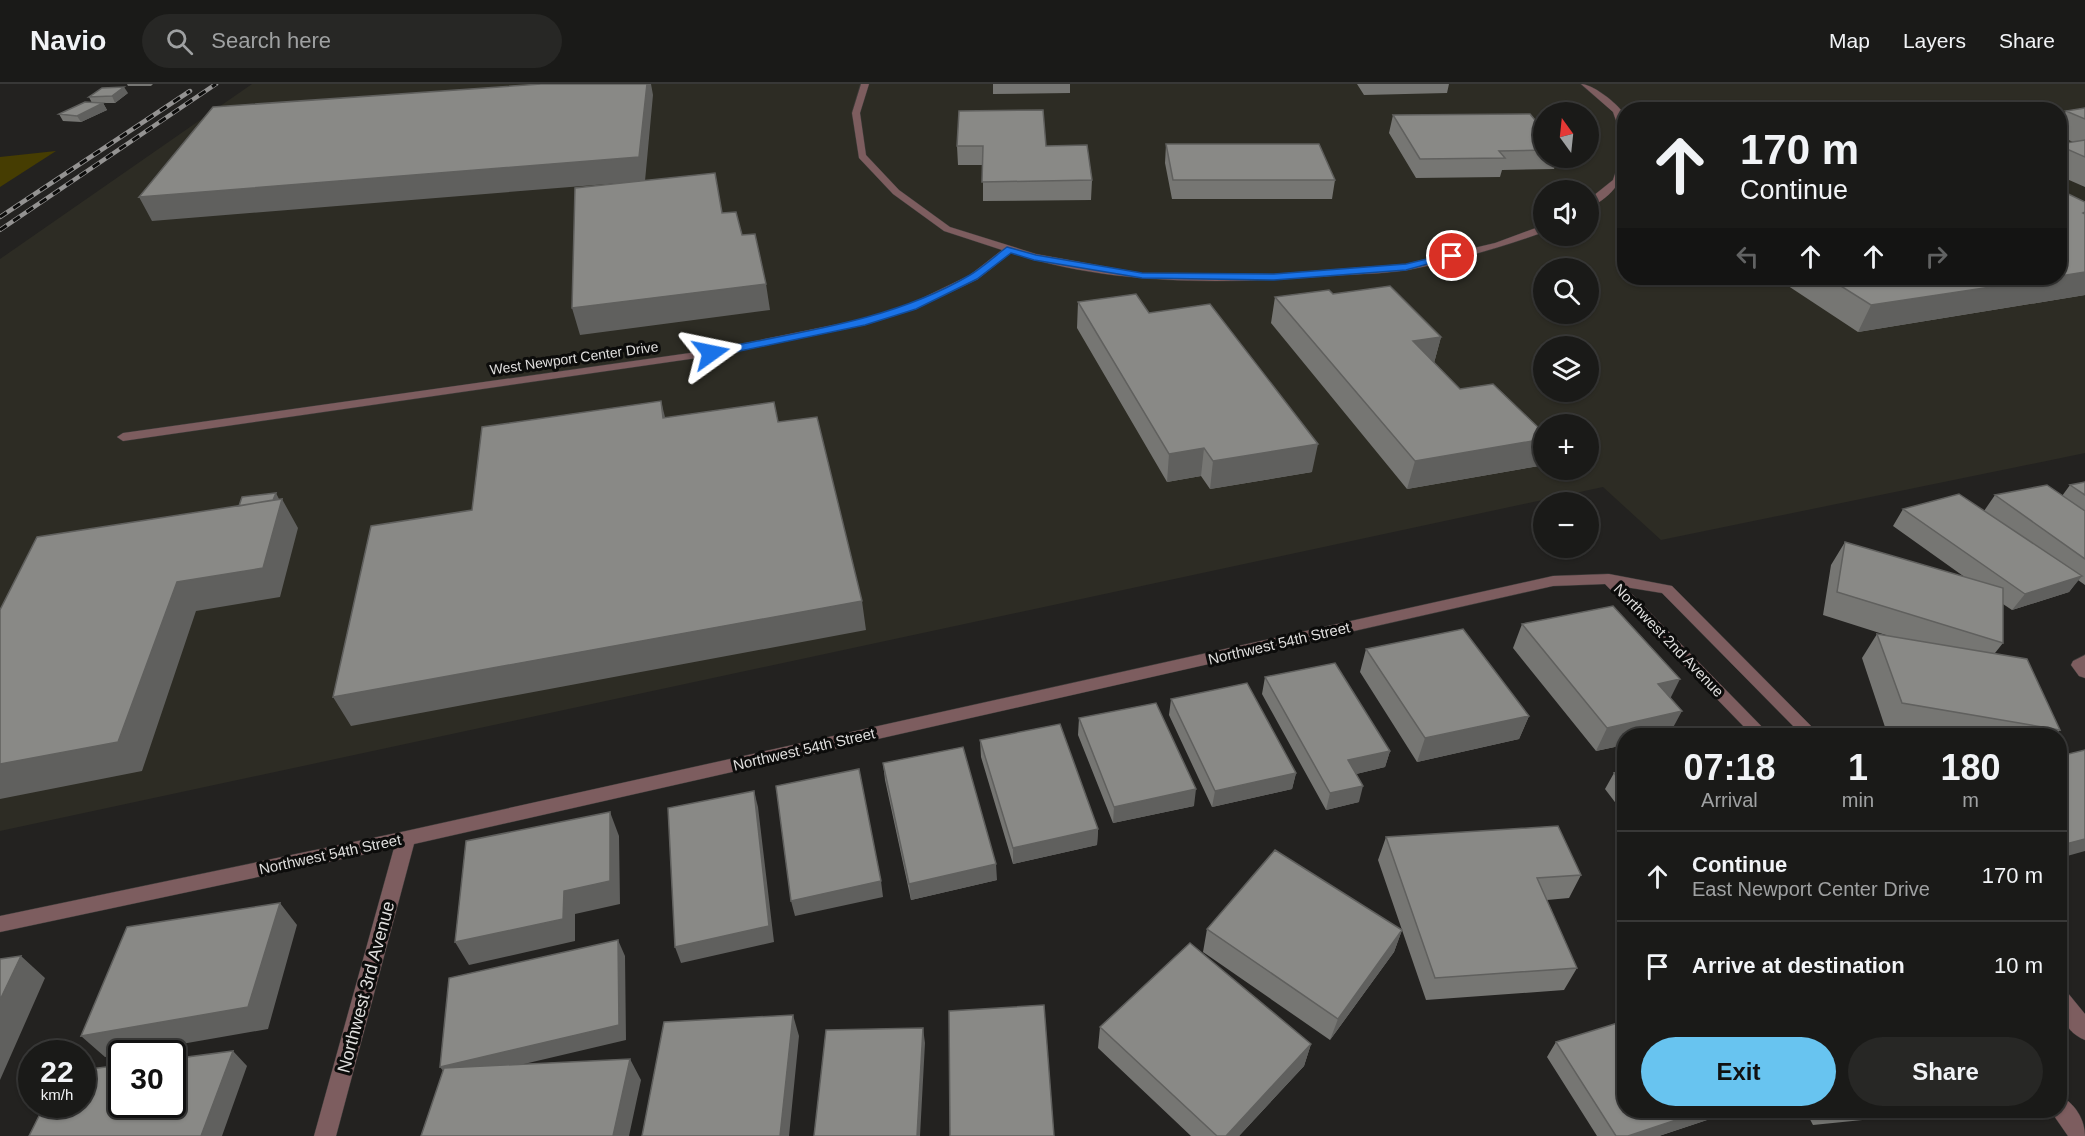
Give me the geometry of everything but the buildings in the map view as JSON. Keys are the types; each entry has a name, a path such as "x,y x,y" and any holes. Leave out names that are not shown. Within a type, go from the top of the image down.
{"street":[{"path":"865,84 856,113 862,156 896,192 947,229 1034,257 1142,276 1274,277 1406,267 1498,245 1533,232"},
{"path":"1585,84 1617,111"},
{"path":"1599,196 1617,181"},
{"name":"West Newport Center Drive","path":"123,438 711,353 865,322 912,307 974,277 1010,249"},
{"name":"Northwest 2nd Avenue","path":"1609,579 1755,728"},
{"name":"Northwest 2nd Avenue","path":"1609,579 1667,589 1805,728"},
{"name":"Northwest 54th Street","path":"0,924 406,838 1553,581 1609,579"},
{"name":"Northwest 3rd Avenue","path":"325,1136 406,838"},
{"path":"2067,1008 2085,1030"},
{"path":"2067,1117 2081,1136"}],"shaded area":[{"path":"252,84 2085,84 2085,453 1661,540 1603,487 1580,492 1533,492 1533,502 0,831 0,259"},
{"path":"56,151 0,187 0,157"}],"railway":[{"path":"0,230 216,84"},
{"path":"0,217 190,91"}],"route":[{"path":"711,353 865,322 912,307 974,277 1010,249 1034,257 1142,276 1274,277 1406,267 1452,256"}]}
